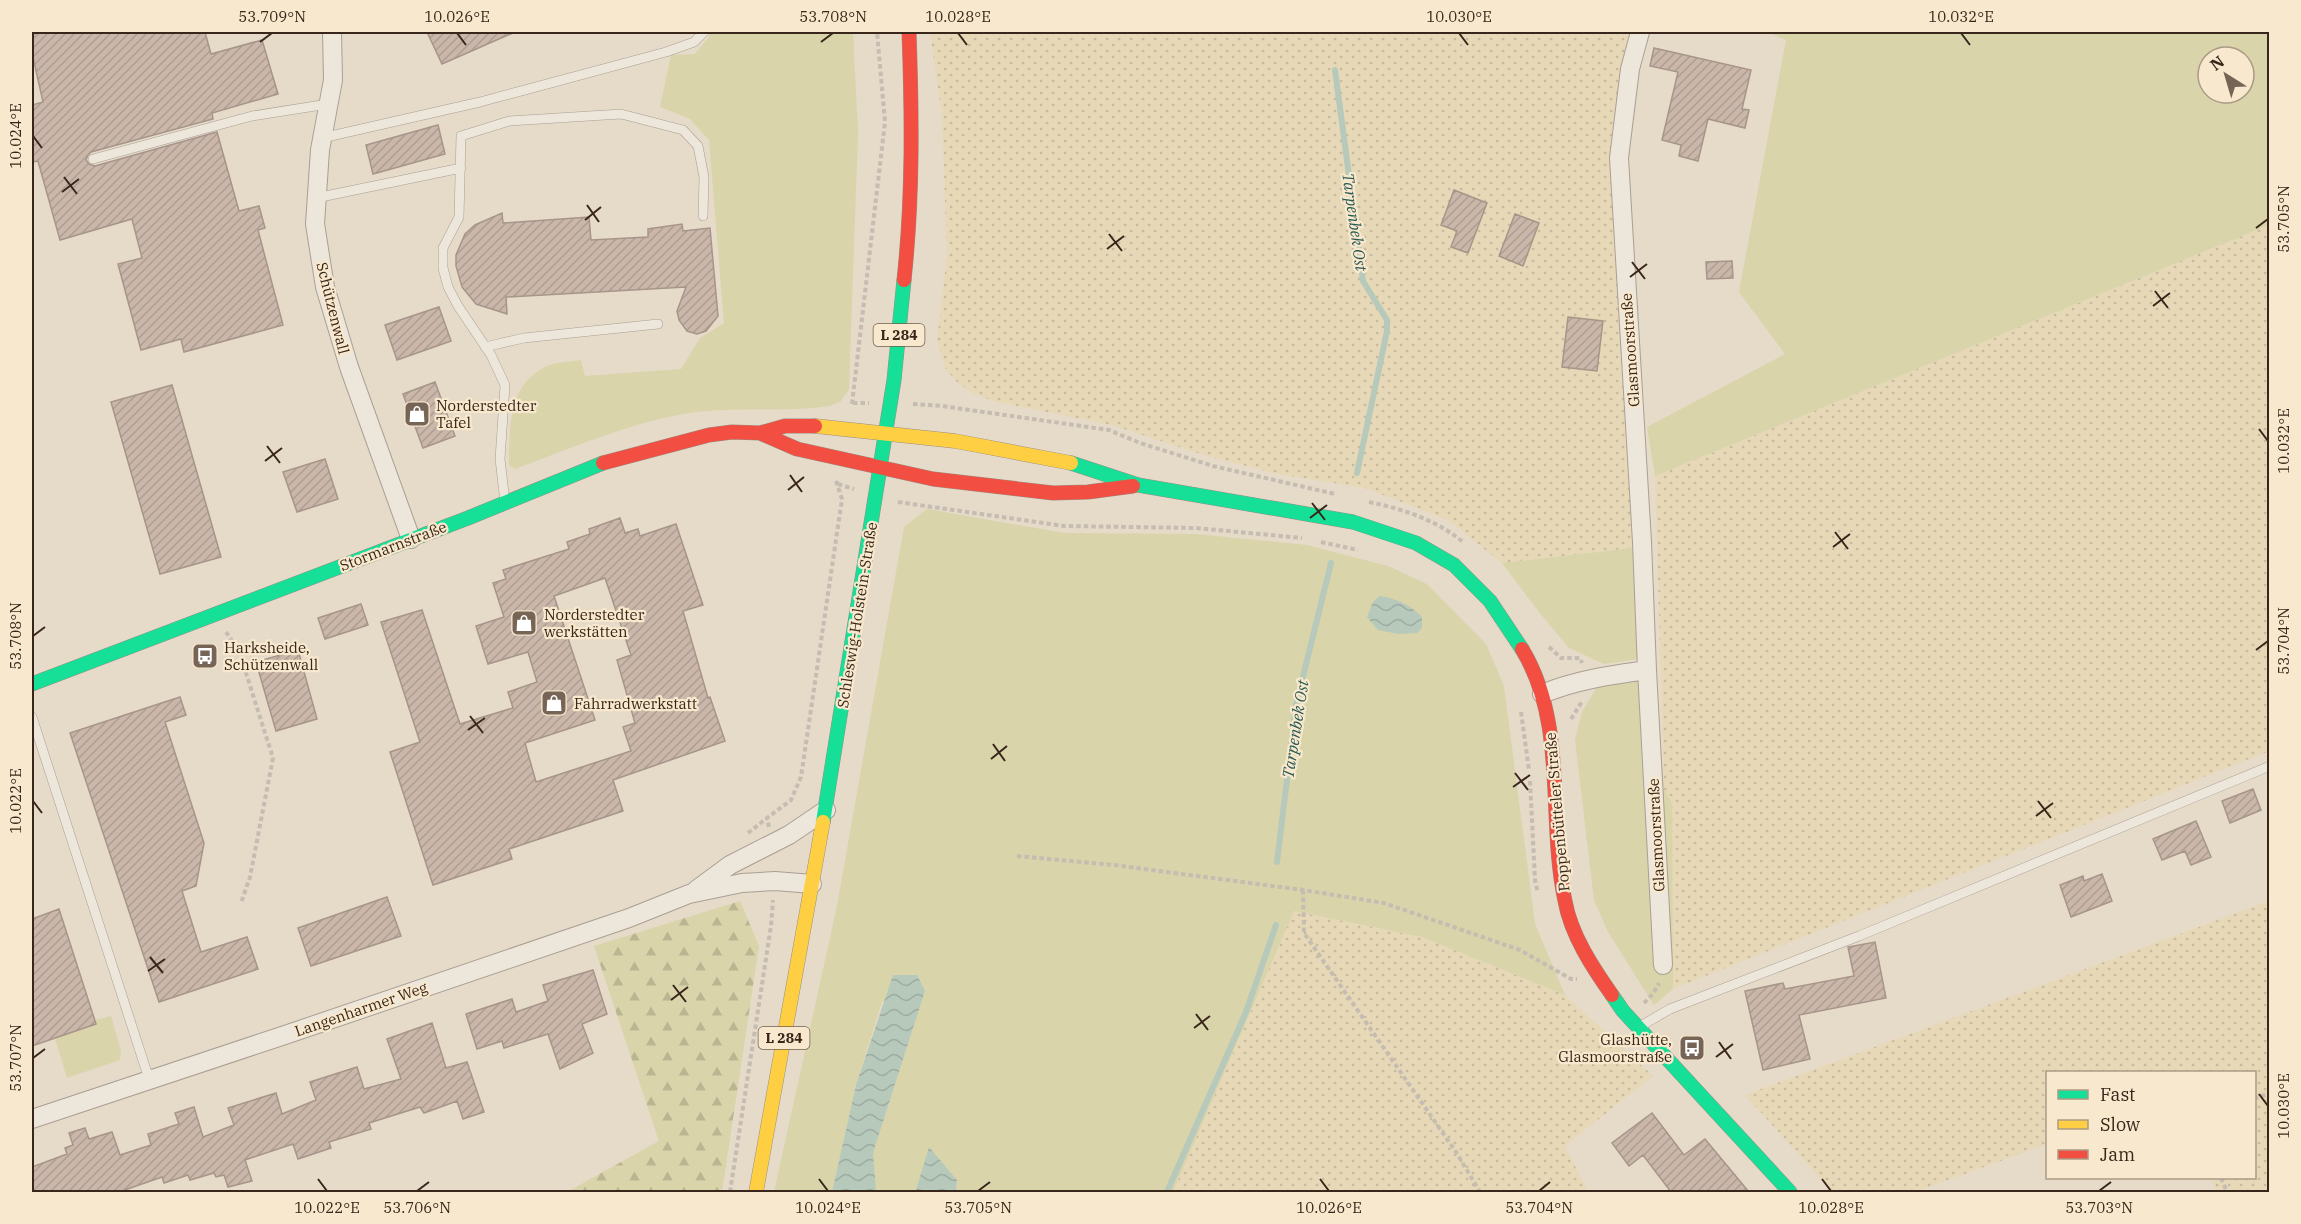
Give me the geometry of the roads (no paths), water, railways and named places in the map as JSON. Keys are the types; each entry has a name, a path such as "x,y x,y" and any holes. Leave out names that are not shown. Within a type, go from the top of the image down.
{"main road":[{"name":"Schleswig-Holstein-Straße","path":"756,1192 826,810 886,434 909,236 912,131 909,32"},
{"name":"Stormarnstraße","path":"32,684 505,503 605,462 680,441 732,432 760,433 785,426 840,427 886,434"},
{"name":"Stormarnstraße","path":"760,433 797,449 881,466"},
{"name":"Poppenbütteler Straße","path":"886,434 955,441 1056,459 1138,485 1353,522 1416,543 1454,565 1490,601 1526,655 1542,694 1552,742 1561,880 1565,904 1575,932 1599,977 1637,1028 1790,1192"},
{"name":"Poppenbütteler Straße","path":"881,466 933,478 1053,493 1088,492 1138,485"}],"street":[{"name":"Schützenwall","path":"332,32 333,80 322,138 315,224 325,287 349,367 411,539"},
{"name":"Glasmoorstraße","path":"1640,32 1630,69 1619,158 1642,531 1663,965"},
{"path":"1542,694 1565,684 1647,670"},
{"name":"Langenharmer Weg","path":"689,894 730,865 789,835 826,810"},
{"name":"Langenharmer Weg","path":"32,1119 629,918 689,894 742,883 812,884"}],"lane":[{"path":"322,138 480,102 666,52 694,42 704,32"},
{"path":"93,159 252,116 328,104"},
{"path":"505,503 500,459 505,385 491,355 458,306 448,287 443,268 443,248 459,217 461,136 509,122 621,114 683,130 698,146 704,177 703,216"},
{"path":"316,198 461,168"},
{"path":"486,347 524,338 658,324"},
{"path":"32,717 149,1080"},
{"path":"1637,1028 1670,1009 1859,936 2270,766"}],"water":[{"path":"1379,596 1397,600 1413,609 1422,617 1422,628 1417,633 1399,634 1378,630 1367,617 1373,602"},
{"path":"893,975 917,975 925,991 873,1153 876,1190 883,1192 832,1192 856,1085"},
{"path":"929,1147 957,1180 956,1192 910,1192 916,1190"}],"waterway":[{"name":"Tarpenbek Ost","path":"1335,70 1363,281 1387,320 1387,331 1357,473"},
{"name":"Tarpenbek Ost","path":"1277,862 1296,705 1331,563"},
{"name":"Tarpenbek Ost","path":"1167,1192 1246,1012 1276,925"}],"place":[{"name":"Norderstedter Tafel","path":"417,414"},
{"name":"Norderstedter werkstätten","path":"524,623"},
{"name":"Harksheide, Schützenwall","path":"205,656"},
{"name":"Fahrradwerkstatt","path":"554,703"},
{"name":"Glashütte, Glasmoorstraße","path":"1692,1048"}]}
